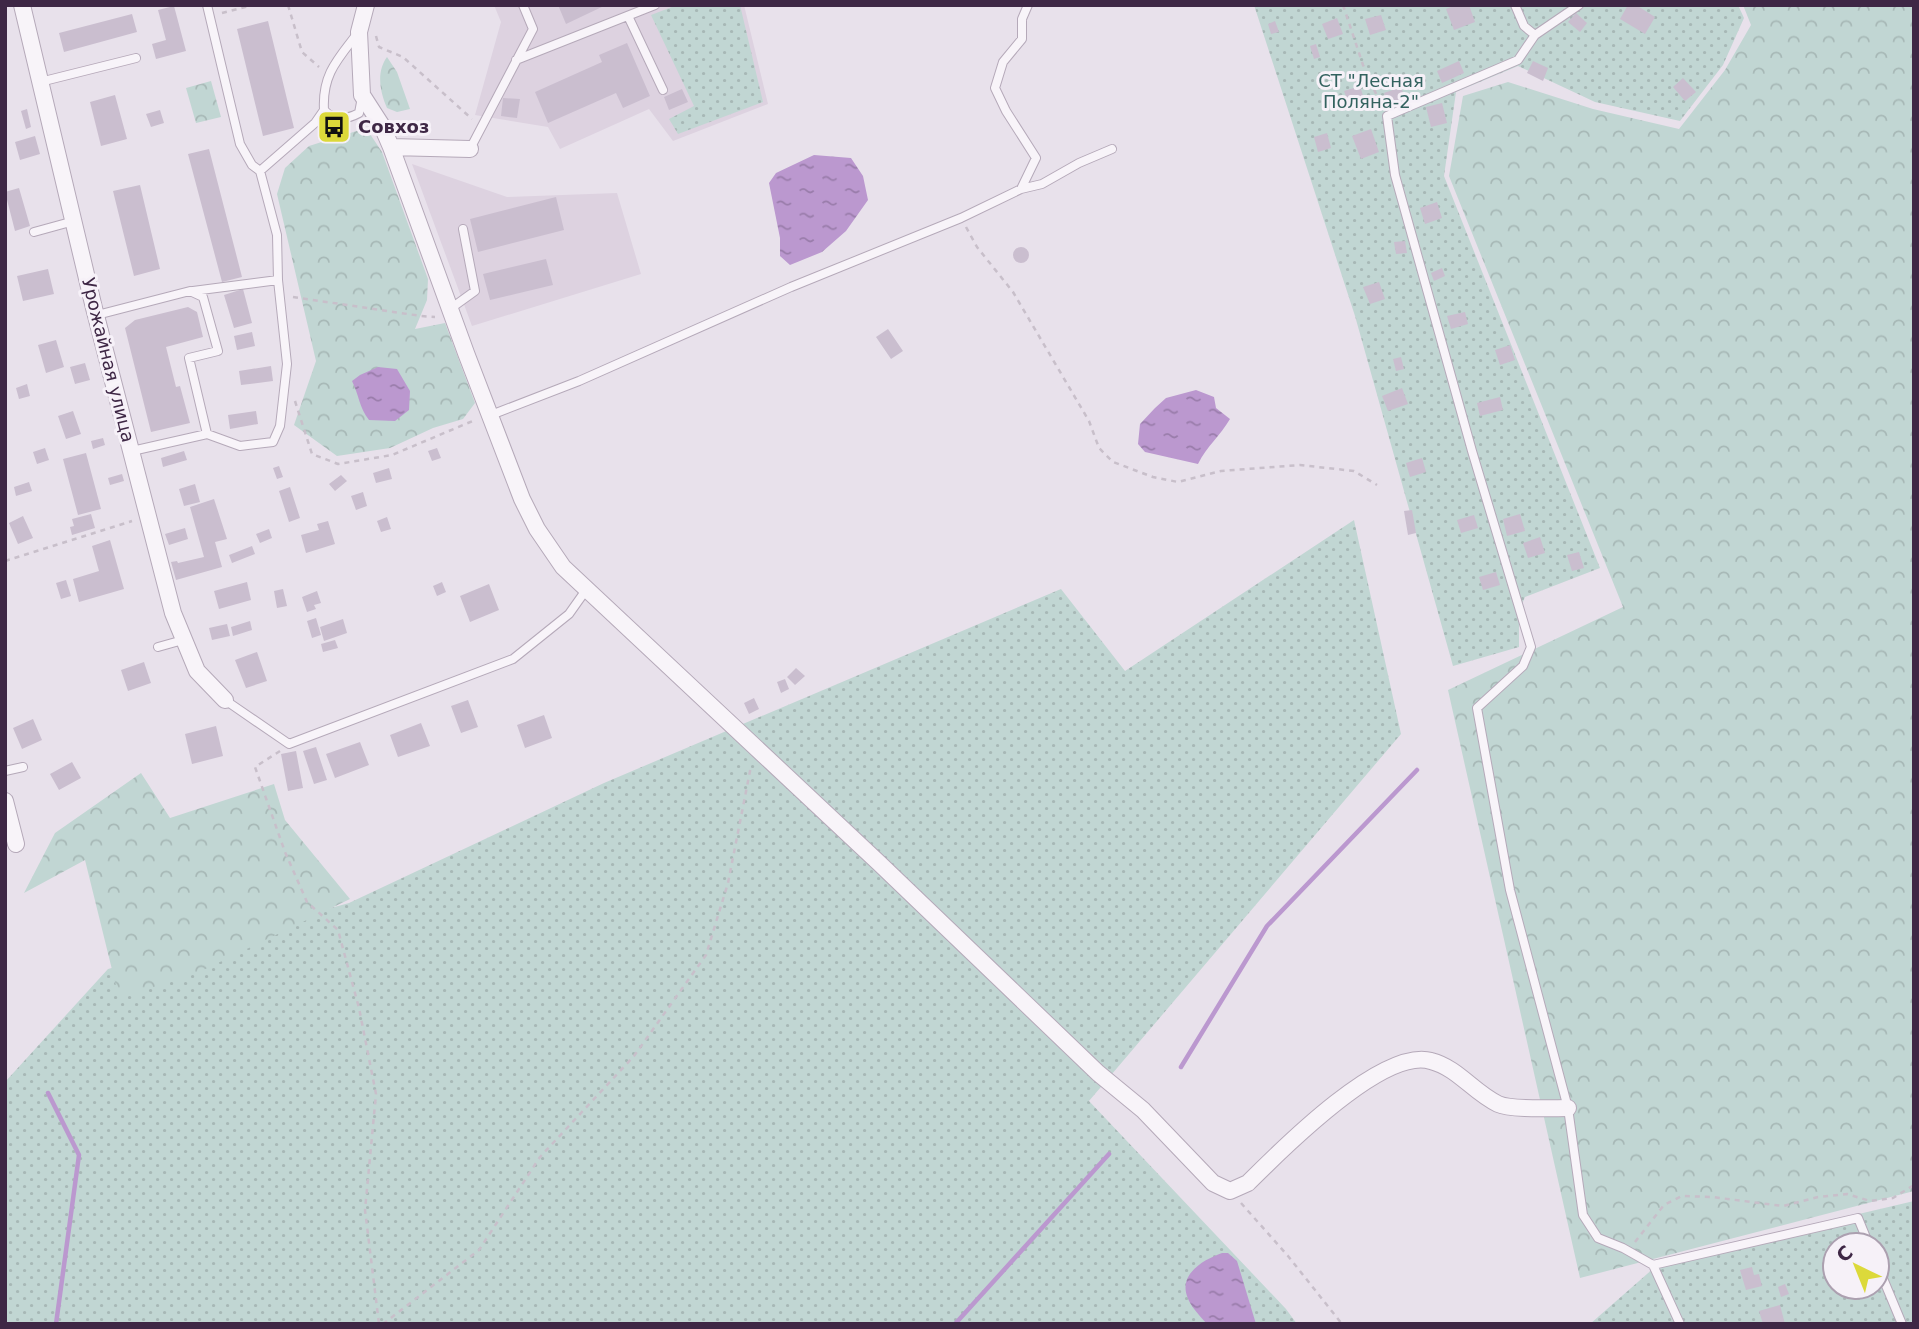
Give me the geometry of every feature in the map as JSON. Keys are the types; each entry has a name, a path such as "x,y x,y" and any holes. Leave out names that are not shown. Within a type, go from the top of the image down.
{"street":[{"name":"Урожайная улица","path":"22,5 173,613 197,671 225,700"},
{"path":"362,19 362,94 382,126 391,147 451,313 523,499 537,529 563,567 1098,1073 1143,1110 1213,1183 1230,1191 1248,1183 1343,1096 1397,1064 1428,1060 1452,1070 1478,1092 1501,1105 1568,1108"},
{"path":"391,147 470,149"},
{"path":"5,800 16,844"}],"lane":[{"path":"132,451 207,434 240,446 273,442 280,426 286,394 288,364 278,279 277,235 260,171 252,165 240,144 207,5"},
{"path":"470,149 533,29 523,5"},
{"path":"516,60 655,5"},
{"path":"1021,189 1036,158 1006,111 995,88 1003,62 1022,39 1022,19 1028,5"},
{"path":"1515,5 1524,26 1535,35"},
{"path":"1579,5 1535,35 1518,61 1387,116 1398,187 1472,451 1531,647 1523,666 1477,708 1510,890 1568,1108 1583,1215 1598,1238 1653,1265 1680,1324"},
{"path":"628,16 663,90"},
{"path":"260,171 315,123 324,110 323,98 328,72 362,19"},
{"path":"40,82 136,58"},
{"path":"324,110 335,118 350,118 359,113 362,94"},
{"path":"491,415 579,381 791,287 961,218 1021,189 1042,184 1079,163 1112,149"},
{"path":"34,232 74,221"},
{"path":"451,313 475,292 463,229"},
{"path":"97,315 190,291 278,279"},
{"path":"190,291 203,297 218,351 189,358 207,434"},
{"path":"225,700 289,744 513,659 569,614 586,590"},
{"path":"158,647 183,640"},
{"path":"5,771 23,767"},
{"path":"1653,1265 1858,1218 1863,1231"},
{"path":"1891,1298 1902,1324"}],"path":[{"path":"209,16 253,5"},
{"path":"288,5 302,52 328,72"},
{"path":"1343,5 1363,65 1387,116"},
{"path":"362,19 373,24 379,47 403,57 472,119 480,132"},
{"path":"961,218 977,247 1013,292 1089,421 1099,448 1113,461 1153,477 1178,482 1221,471 1300,465 1354,471 1377,485"},
{"path":"280,295 421,316 451,313"},
{"path":"286,394 296,401 312,454 338,464 392,455 491,415"},
{"path":"5,561 149,516"},
{"path":"289,744 255,767 285,852 307,902 338,930 359,1008 376,1094 365,1210 381,1324 479,1250 540,1157 634,1056 706,955 728,883 755,749"},
{"path":"1623,1248 1636,1241 1664,1205 1682,1196 1783,1206 1818,1197 1847,1194 1870,1201 1893,1198 1914,1185"},
{"path":"1230,1191 1288,1256 1342,1324"}],"shaded area":[{"path":"494,5 744,5 768,104 673,141 649,109 560,149 548,127 475,115 501,22"},
{"path":"412,164 507,197 617,193 641,274 472,326"}],"green space":[{"path":"677,5 740,5 763,102 678,134 669,119 694,106 651,15"},
{"name":"СТ \"Лесная Поляна-2\"","path":"1254,5 1738,5 1744,18 1723,65 1680,121 1595,102 1518,66 1456,92 1444,176 1600,568 1525,597 1519,611 1519,647 1453,666 1355,316"},
{"path":"1743,5 1914,5 1914,1191 1580,1278 1448,690 1623,607 1449,176 1463,96 1508,82 1593,109 1679,129 1725,70 1751,25"},
{"path":"387,57 397,72 410,109 397,112 387,108 380,82 381,69"},
{"path":"211,81 221,117 196,123 186,88"},
{"path":"366,128 382,152 428,279 427,300 415,329 445,323 475,403 463,419 433,428 390,448 337,456 294,425 316,361 277,194 285,168 309,146"},
{"path":"1354,520 1401,734 1089,1101 1286,1309 1297,1324 5,1324 5,1082 108,969 349,903 604,783 1061,589 1125,671"},
{"path":"141,773 170,818 274,784 285,820 350,899 195,974 119,998 85,860 24,893 55,833"},
{"path":"1914,1201 1914,1324 1590,1324 1663,1260"}],"water":[{"path":"814,155 851,158 863,176 868,200 846,231 822,252 790,265 780,256 780,238 769,183 776,173"},
{"path":"378,367 397,369 410,391 409,410 395,421 369,420 352,381"},
{"path":"1196,390 1214,397 1216,408 1230,419 1198,464 1145,452 1138,444 1140,424 1166,398"},
{"path":"1228,1253 1237,1261 1256,1324 1207,1324 1188,1300 1186,1288 1190,1274 1201,1263"}],"building":[{"path":"558,5 606,5 566,24"},
{"path":"1456,5 1469,5 1475,22 1454,30 1446,9"},
{"path":"1628,5 1636,5 1655,17 1645,34 1620,19"},
{"path":"174,6 186,51 156,59 152,44 166,40 158,10"},
{"path":"1576,13 1587,23 1580,32 1568,22"},
{"path":"132,14 137,32 64,52 59,33"},
{"path":"1381,15 1386,30 1370,35 1365,19"},
{"path":"1337,18 1343,34 1328,39 1322,24"},
{"path":"268,21 294,128 263,136 237,29"},
{"path":"1275,21 1279,32 1271,34 1268,24"},
{"path":"627,43 650,96 623,108 616,93 548,123 535,92 602,62 599,55"},
{"path":"1316,44 1320,57 1314,59 1310,46"},
{"path":"1459,61 1464,73 1442,83 1437,71"},
{"path":"1533,61 1548,68 1543,81 1527,73"},
{"path":"1683,78 1696,92 1685,101 1673,87"},
{"path":"1360,86 1365,102 1350,107 1344,91"},
{"path":"1401,87 1405,98 1388,104 1384,93"},
{"path":"682,89 688,102 669,110 664,97"},
{"path":"115,95 127,139 101,146 90,102"},
{"path":"503,98 520,99 517,118 501,116"},
{"path":"1442,103 1447,123 1431,127 1426,107"},
{"path":"27,109 31,127 26,129 21,111"},
{"path":"160,110 164,123 151,127 146,114"},
{"path":"1371,129 1379,152 1361,159 1352,136"},
{"path":"1327,133 1331,148 1318,152 1314,137"},
{"path":"35,136 40,154 20,160 15,142"},
{"path":"209,149 242,277 222,282 188,154"},
{"path":"140,185 160,269 134,276 113,191"},
{"path":"19,188 30,226 15,231 5,192"},
{"path":"556,197 564,230 478,252 470,219"},
{"path":"1437,202 1442,218 1425,224 1420,208"},
{"path":"1405,241 1407,253 1396,254 1394,242"},
{"path":"1021,247 1027,249 1027,261 1021,263 1015,261 1013,255 1015,249"},
{"path":"546,259 553,285 490,300 483,274"},
{"path":"1442,268 1445,276 1434,281 1431,273"},
{"path":"48,269 54,294 23,301 17,276"},
{"path":"1379,282 1385,299 1370,304 1363,287"},
{"path":"243,289 252,323 234,328 224,295"},
{"path":"188,307 197,312 203,337 166,347 176,387 180,386 190,423 151,432 125,328 135,320"},
{"path":"1465,312 1468,324 1451,329 1447,316"},
{"path":"888,329 903,351 891,359 876,337"},
{"path":"252,332 255,346 237,350 234,336"},
{"path":"56,340 64,367 46,373 38,345"},
{"path":"1510,345 1515,360 1500,365 1495,350"},
{"path":"1401,357 1404,369 1396,371 1393,359"},
{"path":"85,363 90,380 75,384 70,367"},
{"path":"271,366 273,381 241,385 239,371"},
{"path":"27,384 30,396 19,399 16,388"},
{"path":"1402,388 1408,404 1388,411 1382,396"},
{"path":"1500,397 1503,410 1480,416 1477,403"},
{"path":"73,411 81,434 66,439 58,416"},
{"path":"256,411 258,424 230,429 228,415"},
{"path":"103,438 105,445 93,449 91,441"},
{"path":"45,448 49,460 37,464 33,452"},
{"path":"437,448 441,458 432,461 428,451"},
{"path":"184,451 187,460 163,467 161,458"},
{"path":"86,453 101,509 78,515 63,459"},
{"path":"1422,458 1426,472 1410,477 1406,463"},
{"path":"279,466 283,477 277,479 273,468"},
{"path":"389,468 392,479 376,483 373,473"},
{"path":"122,474 124,481 110,485 108,478"},
{"path":"341,475 347,481 335,491 329,484"},
{"path":"29,482 32,491 16,496 14,487"},
{"path":"195,484 200,502 184,506 179,489"},
{"path":"290,487 300,518 289,522 279,491"},
{"path":"363,492 367,506 356,510 351,496"},
{"path":"214,499 227,539 215,542 222,567 176,580 171,562 204,557 190,507"},
{"path":"1412,510 1416,533 1408,535 1404,511"},
{"path":"91,514 95,528 72,535 72,519"},
{"path":"1520,514 1525,531 1507,536 1503,519"},
{"path":"1474,515 1478,528 1461,533 1457,520"},
{"path":"23,516 33,538 18,544 9,523"},
{"path":"387,517 391,529 381,532 377,521"},
{"path":"328,521 335,544 306,553 301,535 319,530 317,524"},
{"path":"185,528 188,539 169,545 165,534"},
{"path":"269,529 272,538 260,543 256,534"},
{"path":"1540,537 1545,553 1528,558 1523,543"},
{"path":"110,540 124,589 79,602 73,579 99,571 92,546"},
{"path":"252,546 255,554 232,563 229,555"},
{"path":"1579,552 1584,568 1572,571 1567,555"},
{"path":"1496,572 1500,585 1483,590 1479,577"},
{"path":"66,580 71,596 61,599 56,583"},
{"path":"247,582 251,600 219,609 214,591"},
{"path":"442,582 446,592 437,596 433,586"},
{"path":"489,584 499,610 470,622 460,596"},
{"path":"283,589 287,606 277,608 274,591"},
{"path":"317,591 321,603 314,605 316,609 307,612 302,597"},
{"path":"316,618 321,635 312,638 307,621"},
{"path":"343,619 347,633 324,641 320,627"},
{"path":"250,621 252,630 233,636 231,627"},
{"path":"227,624 230,636 212,640 209,628"},
{"path":"335,640 338,648 323,652 321,644"},
{"path":"257,652 267,681 246,688 235,660"},
{"path":"144,662 151,683 128,691 121,670"},
{"path":"796,668 805,676 795,685 787,677"},
{"path":"785,679 789,689 781,693 777,682"},
{"path":"754,698 759,709 749,714 744,703"},
{"path":"468,700 478,727 461,733 451,706"},
{"path":"544,715 552,738 525,748 517,725"},
{"path":"33,719 42,740 22,749 13,728"},
{"path":"421,723 430,746 398,757 390,735"},
{"path":"216,726 223,756 192,764 185,734"},
{"path":"360,742 369,765 335,778 326,754"},
{"path":"316,747 327,780 314,784 303,751"},
{"path":"296,751 303,788 288,791 281,754"},
{"path":"72,762 81,778 59,790 50,774"},
{"path":"1752,1267 1754,1275 1759,1274 1762,1286 1746,1290 1740,1270"},
{"path":"1785,1284 1789,1294 1781,1297 1778,1287"},
{"path":"1780,1305 1785,1324 1763,1324 1759,1311"}],"waterway":[{"path":"1181,1067 1267,926 1417,770"},
{"path":"48,1093 79,1155 56,1324"},
{"path":"955,1324 1109,1154"}],"place":[{"name":"Совхоз","path":"334,127"}]}
